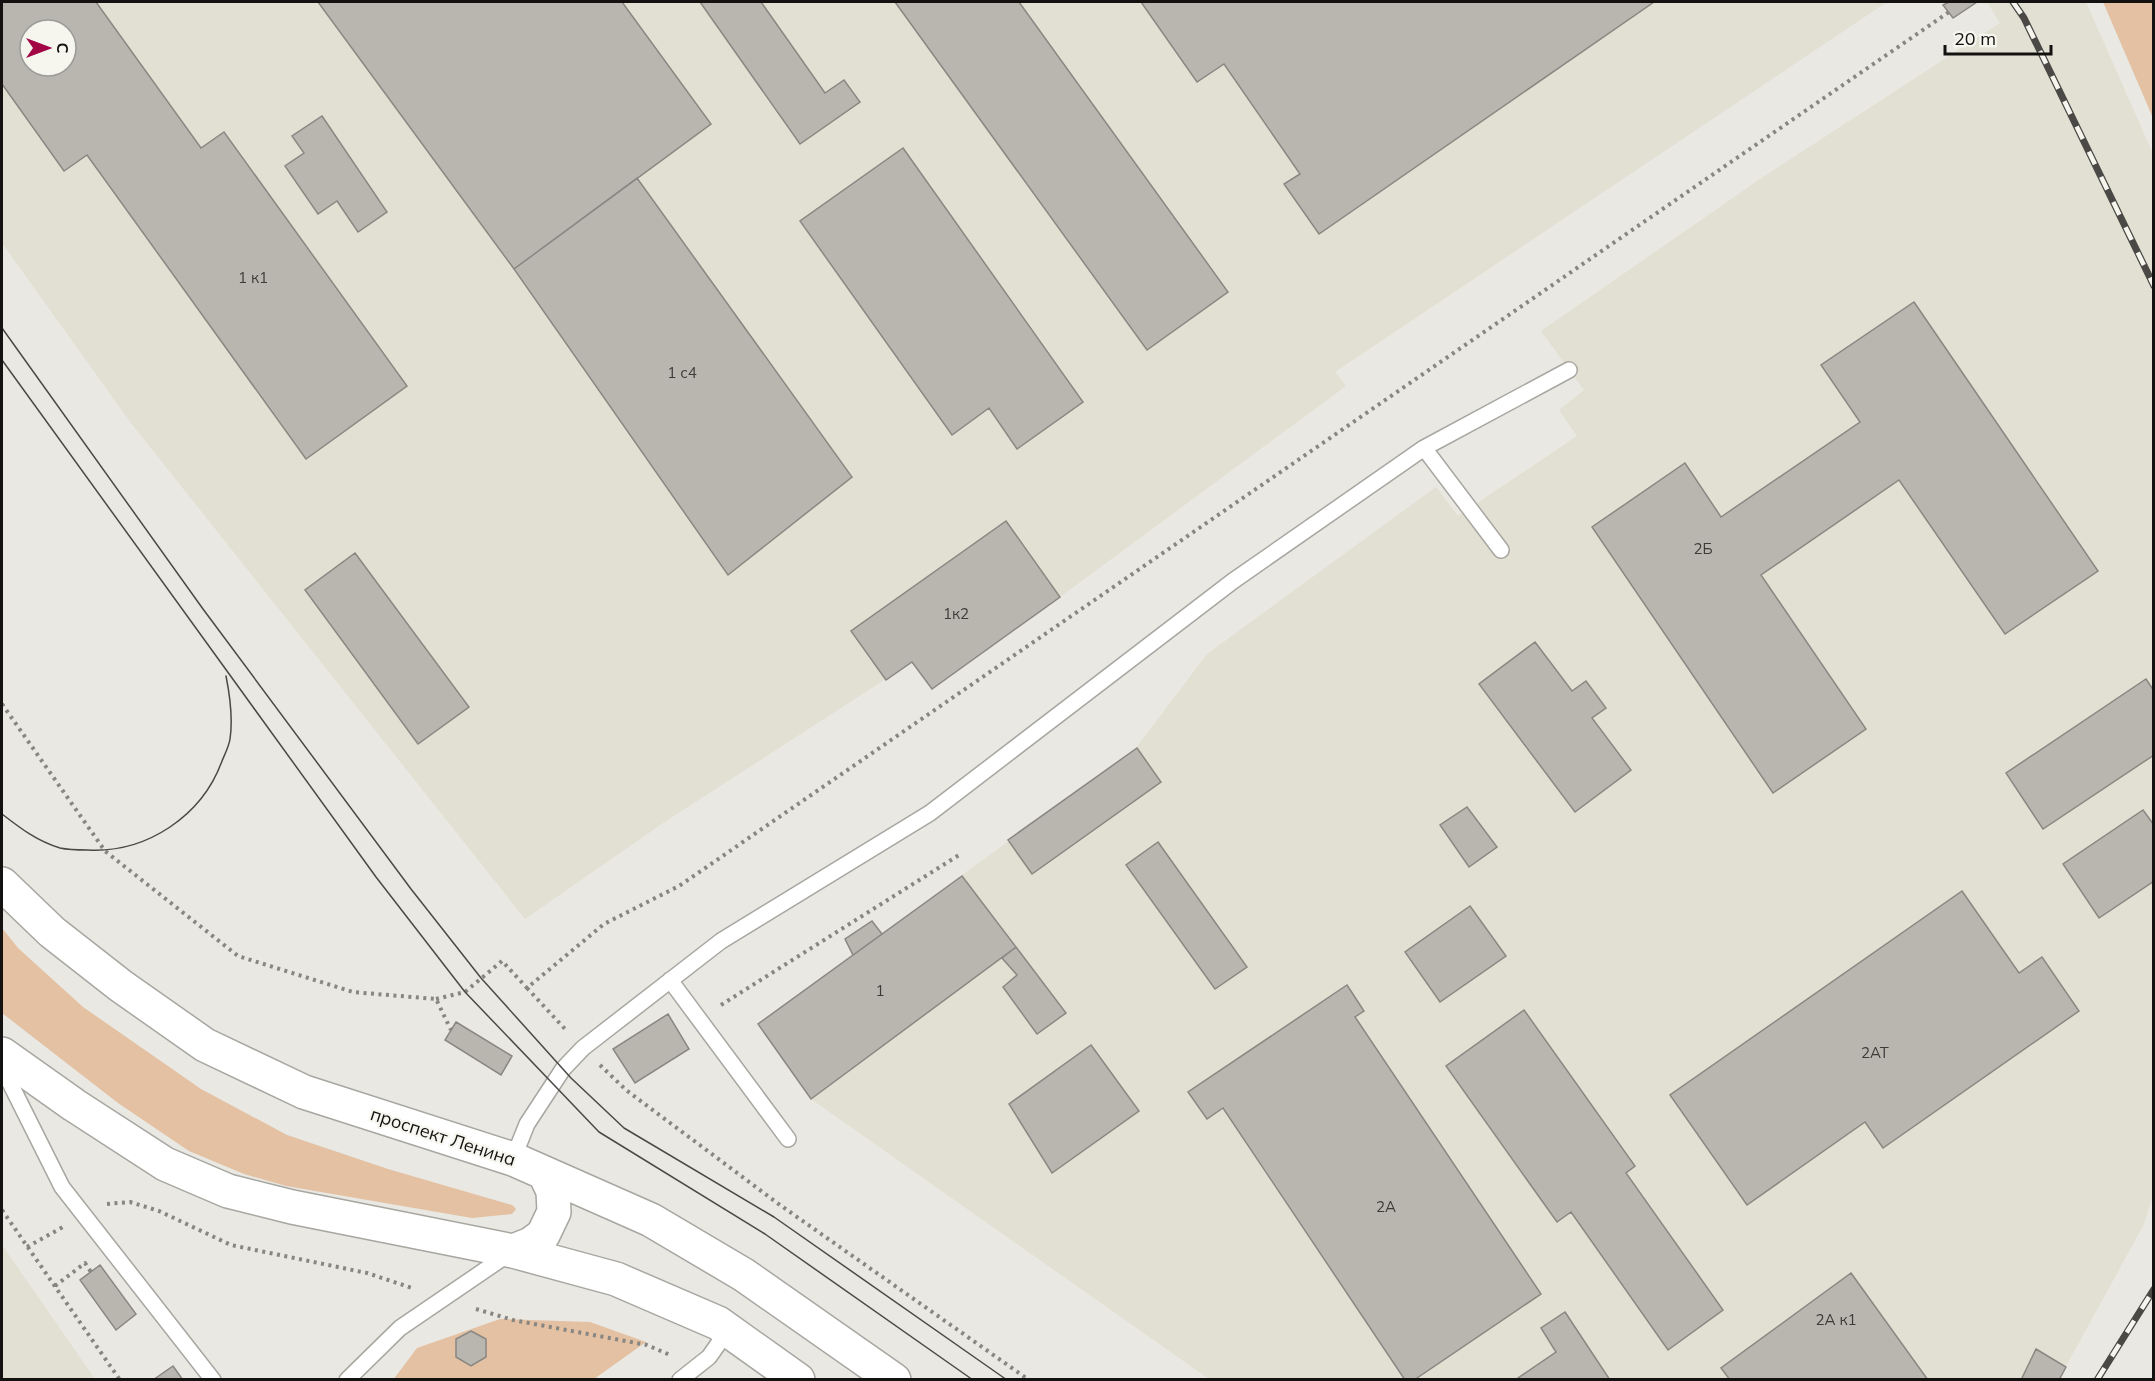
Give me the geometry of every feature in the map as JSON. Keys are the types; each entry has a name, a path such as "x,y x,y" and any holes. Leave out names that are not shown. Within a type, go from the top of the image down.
{"main road":[{"name":"проспект Ленина","path":"2,884 69,945 121,986 205,1045 304,1092 513,1159 651,1220 744,1275 894,1380"},
{"path":"2,1054 74,1105 165,1164 228,1191 292,1207 513,1251 616,1279 723,1327 798,1380"},
{"path":"513,1251 531,1244 543,1235 554,1212 553,1191 544,1174"}],"lane":[{"path":"513,1159 527,1124 563,1069 583,1048 721,941 930,813 1233,581 1424,448 1569,370"},
{"path":"1424,448 1501,550"},
{"path":"670,980 788,1139"},
{"path":"2,1067 62,1187 213,1380"},
{"path":"346,1380 400,1328 513,1251"},
{"path":"686,1375 710,1357 723,1327"}],"path":[{"path":"527,988 604,924 679,886 1949,12"},
{"path":"2,704 105,851 238,956 352,992 436,999 465,992 502,961 583,1048 626,1090 780,1205 1029,1380"},
{"path":"698,1019 959,855"},
{"path":"436,999 451,1030"},
{"path":"27,1247 104,1204 130,1202 159,1211 231,1245 367,1273 513,1320 647,1345 673,1356 686,1375"},
{"path":"2,1210 120,1380"},
{"path":"55,1286 84,1263 91,1272"}],"shaded area":[{"path":"2,2 1887,2 1335,372 1346,386 932,689 912,662 663,823 525,919 131,423 2,243"},
{"path":"1987,2 2086,2 2153,154 2154,1193 2143,1226 2059,1379 1209,1379 811,1099 758,1024 1136,748 1207,654 1436,487 1458,516 1577,436 1559,410 1584,390 1541,331 1763,177 2000,23"},
{"path":"2103,2 2153,2 2153,118"},
{"path":"2,928 18,948 83,1007 201,1089 287,1135 388,1169 512,1205 516,1209 512,1214 472,1218 286,1186 244,1174 189,1151 118,1103 2,1013"},
{"path":"2,1245 95,1379 2,1379"},
{"path":"500,1319 590,1322 646,1342 594,1379 393,1380 417,1348"}],"building":[{"path":"2,2 96,2 201,148 224,132 407,386 306,459 87,155 64,171 2,84"},
{"path":"318,2 622,2 711,124 514,269"},
{"path":"700,2 761,2 825,93 844,80 860,102 800,144"},
{"path":"895,2 1019,2 1228,292 1147,350"},
{"path":"1141,2 1654,2 1319,234 1284,184 1300,174 1224,64 1197,82"},
{"path":"1949,2 1977,2 1953,18 1943,5"},
{"path":"322,116 387,212 358,232 337,201 318,214 285,166 304,153 292,136"},
{"path":"903,148 1083,402 1017,449 989,408 952,435 800,221"},
{"path":"637,178 852,477 728,575 514,269"},
{"path":"1914,302 2098,571 2005,634 1899,480 1761,575 1866,729 1773,793 1592,527 1685,463 1721,517 1860,422 1821,365"},
{"path":"1006,521 1060,597 932,689 912,662 886,680 851,631"},
{"path":"355,553 469,707 418,744 305,590"},
{"path":"1535,642 1572,691 1586,681 1606,708 1592,718 1631,770 1575,812 1479,684"},
{"path":"2146,679 2154,691 2154,755 2043,829 2006,773"},
{"path":"1137,748 1161,782 1032,874 1008,840"},
{"path":"1467,807 1497,847 1469,867 1440,825"},
{"path":"2143,810 2154,825 2154,881 2099,918 2063,864"},
{"path":"1158,842 1247,967 1215,989 1126,865"},
{"path":"962,876 1016,947 811,1099 758,1024"},
{"path":"1962,891 2019,973 2042,957 2079,1011 1883,1148 1865,1122 1747,1205 1670,1095"},
{"path":"1470,906 1506,956 1440,1002 1405,952"},
{"path":"872,921 882,934 853,955 845,939"},
{"path":"1016,947 1066,1013 1037,1034 1003,987 1017,975 1002,958"},
{"path":"1347,985 1364,1011 1355,1017 1541,1294 1414,1380 1405,1380 1223,1108 1207,1119 1188,1092"},
{"path":"1524,1010 1635,1166 1626,1173 1723,1310 1668,1350 1571,1212 1557,1222 1446,1066"},
{"path":"668,1014 689,1049 635,1083 613,1049"},
{"path":"456,1022 512,1056 501,1075 445,1040"},
{"path":"1091,1045 1139,1111 1052,1173 1009,1104"},
{"path":"100,1265 136,1314 116,1330 80,1280"},
{"path":"1851,1273 1928,1380 1730,1380 1721,1368"},
{"path":"1565,1312 1610,1380 1519,1380 1518,1378 1556,1352 1541,1328"},
{"path":"471,1331 486,1339 486,1357 471,1366 456,1357 456,1339"},
{"path":"2036,1349 2066,1367 2059,1380 2021,1380"},
{"path":"173,1366 183,1380 153,1380"}],"tram line":[{"path":"2,328 203,609 411,889 481,978 571,1078 624,1128 774,1217 1007,1380"},
{"path":"2,360 376,877 465,992 599,1132 765,1234 973,1380"},
{"path":"2,814 36,838 70,850 110,849 131,845 151,838 170,827 201,799 213,781 228,747 231,716 226,676"}],"railway":[{"path":"2013,2 2024,18 2154,286"},
{"path":"2097,1380 2154,1289"}]}
